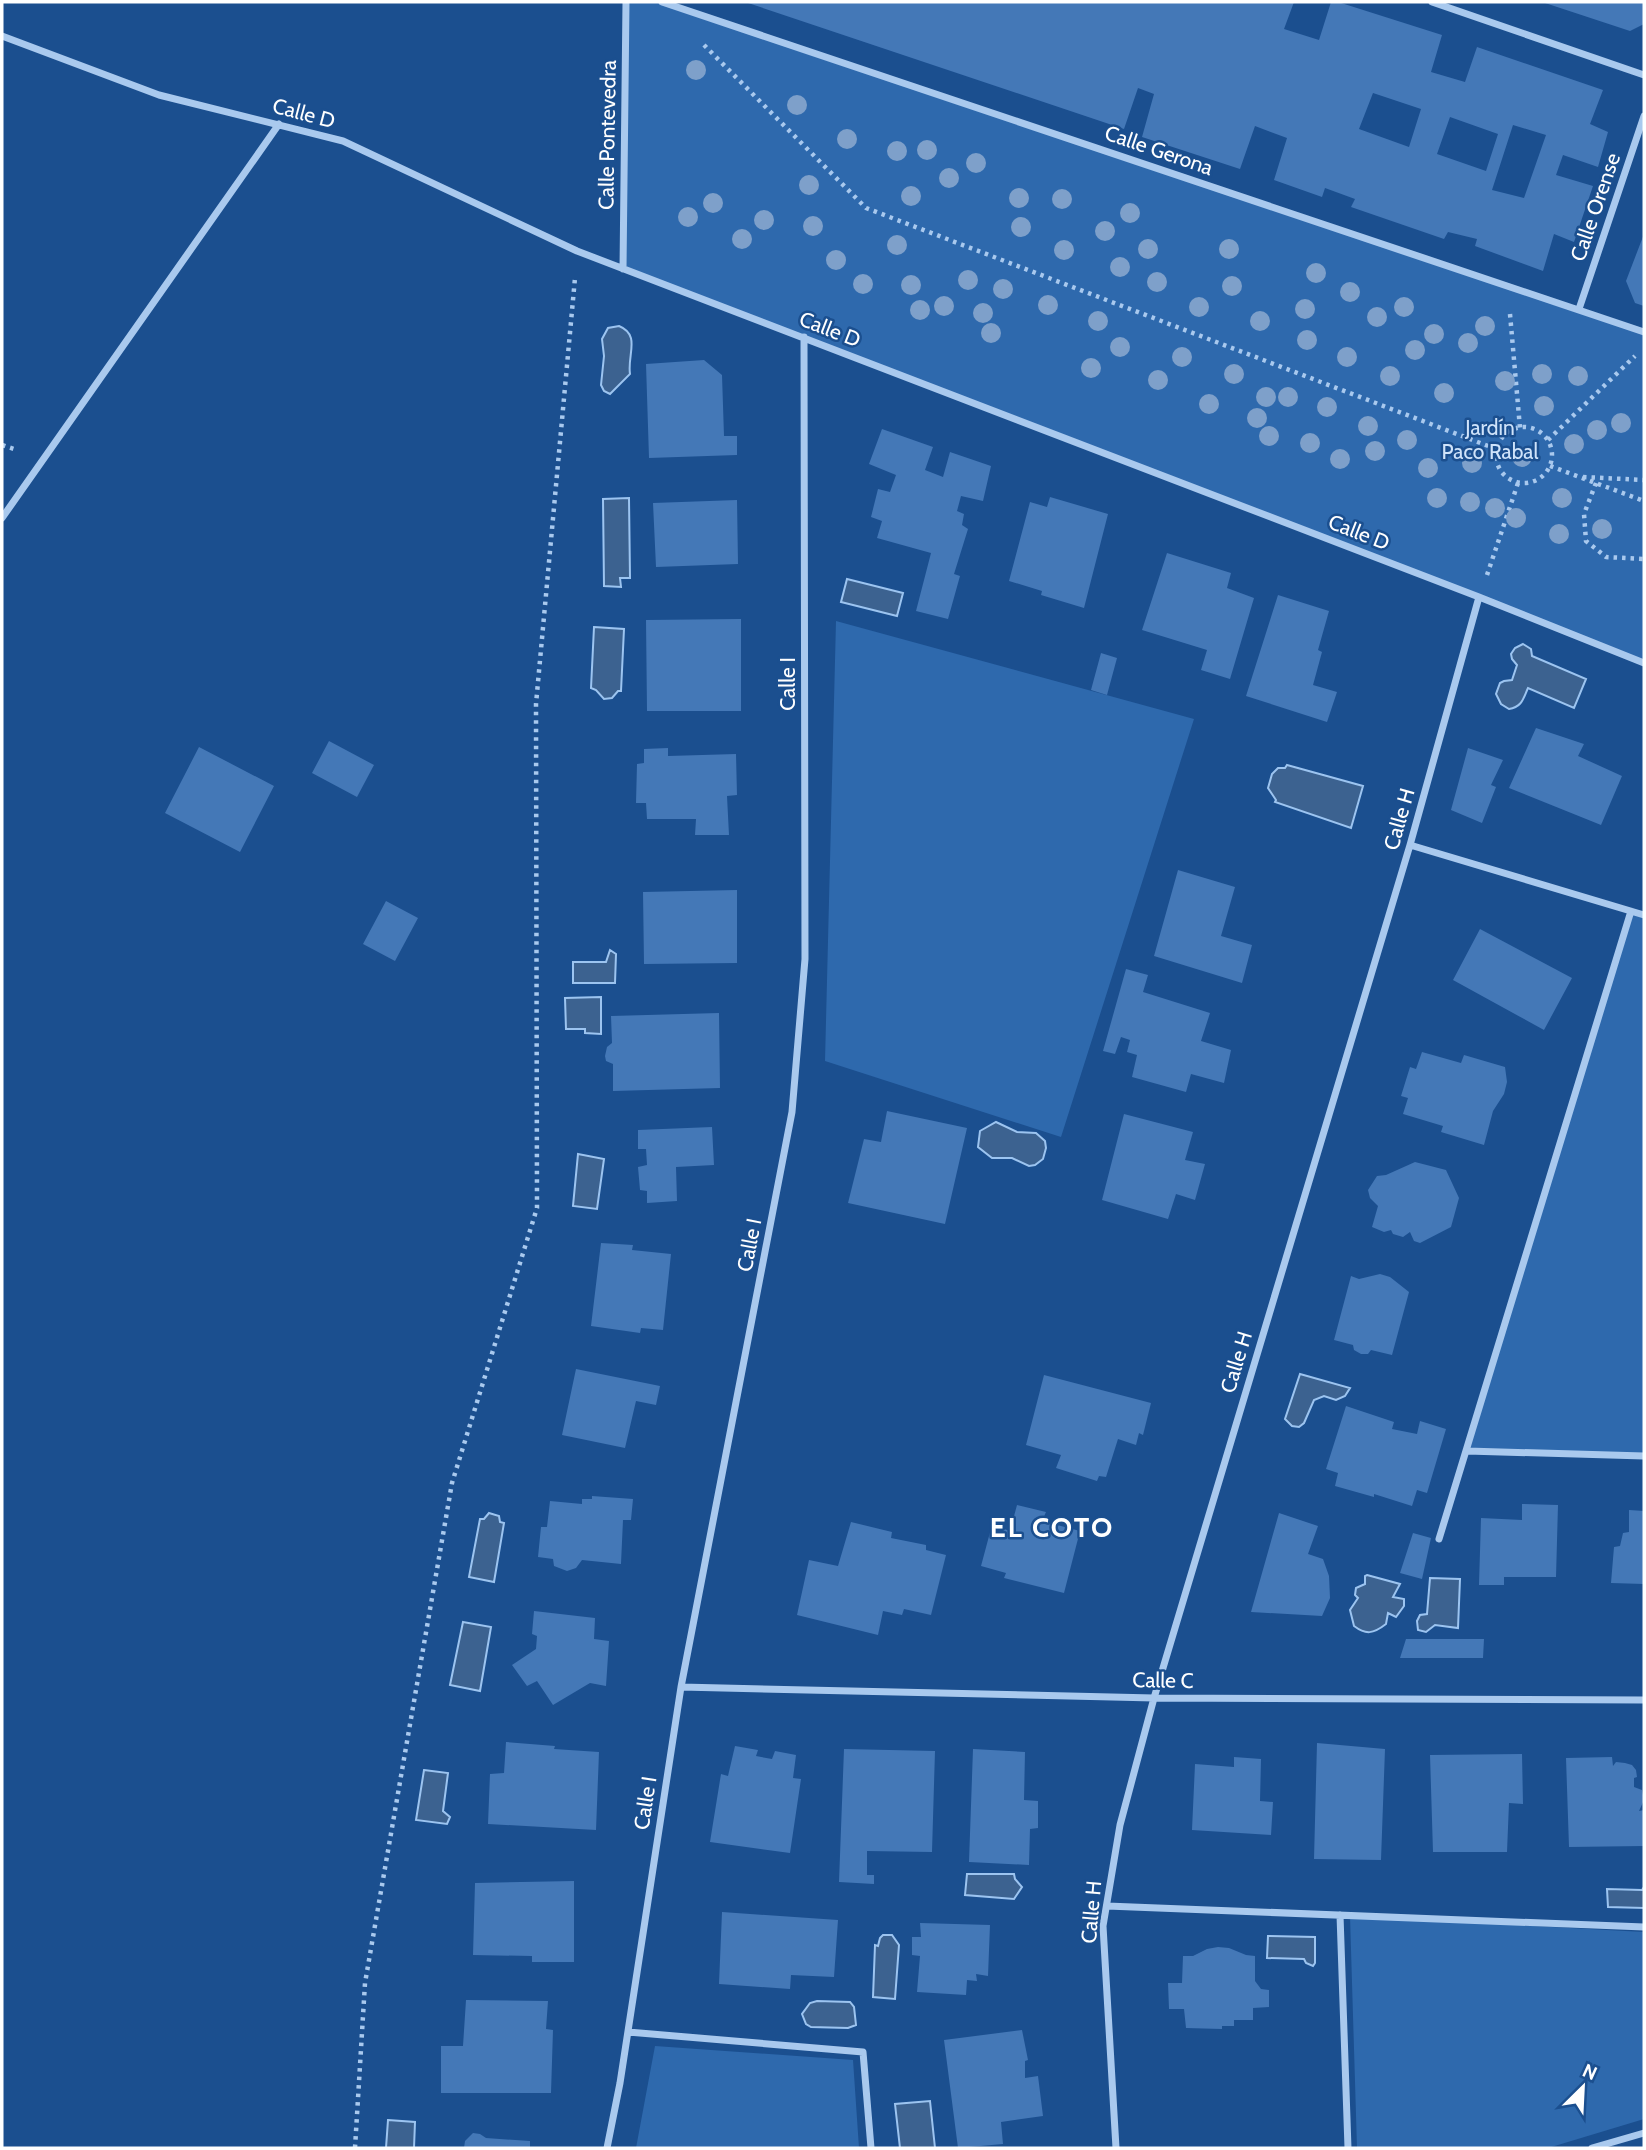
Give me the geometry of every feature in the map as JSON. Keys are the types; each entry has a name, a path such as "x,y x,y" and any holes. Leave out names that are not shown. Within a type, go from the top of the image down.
{"street":[{"name":"Calle Pontevedra","path":"624,269 626,2"},
{"name":"Calle Gerona","path":"662,2 1644,332"},
{"path":"1432,2 1644,75"},
{"name":"Calle D","path":"2,36 159,95 343,142 577,251 1479,597 1644,663"},
{"name":"Calle Orense","path":"1579,309 1644,116"},
{"path":"2,518 279,124"},
{"name":"Calle I","path":"607,2148 628,2032 681,1687 792,1112 805,959 804,337"},
{"name":"Calle H","path":"1116,2148 1103,1926 1120,1825 1154,1698 1410,845 1479,597"},
{"path":"1410,845 1644,915"},
{"path":"1439,1539 1631,911"},
{"path":"1467,1451 1644,1456"},
{"name":"Calle C","path":"681,1687 1154,1698 1644,1700"},
{"path":"1107,1906 1644,1927"},
{"path":"1340,1915 1348,2148"},
{"path":"628,2032 863,2052 871,2148"},
{"path":"1592,2148 1644,2133"}],"path":[{"path":"700,41 866,208 1496,449"},
{"path":"355,2148 365,1983 452,1483 537,1208 536,704 577,251"},
{"path":"1507,285 1520,428"},
{"path":"1548,440 1644,347"},
{"path":"1520,428 1534,430 1548,440 1552,449 1550,466 1539,480 1530,483 1518,483 1505,476 1496,459 1496,449 1507,433 1520,428"},
{"path":"1550,466 1644,501"},
{"path":"1579,477 1644,480"},
{"path":"1479,597 1518,483"},
{"path":"1596,483 1584,514 1586,541 1606,557 1644,559"},
{"path":"1637,558 1644,551"}],"green space":[{"name":"Jardín Paco Rabal","path":"626,2 662,2 1644,332 1644,663 624,269"},
{"path":"836,621 1194,719 1061,1137 825,1061"},
{"path":"1631,911 1644,915 1644,1456 1467,1451"},
{"path":"1350,1916 1644,1932 1644,2119 1548,2148 1357,2148"},
{"path":"655,2046 853,2060 859,2148 636,2148"}],"shaded area":[{"path":"619,326 630,335 630,374 610,394 604,391 601,385 604,356 602,339 608,328"},
{"path":"629,498 630,578 620,578 621,587 604,586 603,499"},
{"path":"847,579 903,593 897,616 841,602"},
{"path":"594,627 624,629 621,691 612,698 604,699 591,688"},
{"path":"1523,644 1531,649 1532,656 1586,679 1574,708 1528,688 1522,702 1517,706 1509,709 1501,704 1496,694 1500,683 1512,680 1517,665 1511,654"},
{"path":"1287,765 1363,786 1351,828 1275,802 1268,788 1272,774"},
{"path":"610,950 616,954 615,983 573,983 573,962 606,962"},
{"path":"601,997 601,1034 585,1033 585,1029 566,1029 565,998"},
{"path":"996,1122 1017,1132 1036,1133 1045,1141 1043,1159 1029,1166 1012,1158 992,1158 978,1147 980,1131"},
{"path":"578,1154 604,1159 597,1209 573,1206"},
{"path":"1300,1374 1350,1388 1345,1396 1336,1400 1324,1396 1314,1400 1304,1423 1299,1427 1292,1426 1285,1419"},
{"path":"489,1513 499,1516 500,1522 504,1523 494,1582 469,1577 480,1519 484,1519"},
{"path":"1367,1575 1400,1584 1393,1597 1404,1599 1404,1606 1396,1617 1388,1613 1386,1624 1370,1632 1354,1626 1350,1610 1358,1598 1355,1595 1356,1588 1365,1584"},
{"path":"1430,1578 1460,1579 1458,1628 1435,1625 1426,1632 1418,1630 1417,1621 1420,1615 1427,1614"},
{"path":"463,1622 491,1627 480,1691 450,1685"},
{"path":"424,1770 448,1773 443,1811 450,1817 447,1824 416,1820"},
{"path":"967,1874 1014,1874 1022,1887 1014,1899 965,1895"},
{"path":"1644,1887 1644,1908 1608,1907 1607,1889 1642,1890"},
{"path":"883,1935 892,1935 899,1945 895,1999 873,1997 875,1945 878,1946"},
{"path":"1268,1936 1315,1937 1315,1963 1313,1966 1304,1959 1267,1958"},
{"path":"850,2002 854,2007 856,2025 848,2028 811,2027 806,2024 802,2014 810,2003"},
{"path":"930,2101 935,2148 900,2148 895,2104"},
{"path":"388,2120 415,2122 414,2148 386,2148"}],"building":[{"path":"745,2 1294,2 1284,29 1319,40 1331,2 1338,2 1442,35 1431,72 1465,82 1477,47 1603,90 1590,124 1608,132 1598,167 1563,155 1556,175 1593,186 1574,242 1554,234 1543,271 1475,246 1477,239 1448,232 1444,239 1351,207 1355,199 1325,188 1322,197 1274,180 1287,138 1255,126 1240,169 1142,137 1154,94 1138,88 1124,129","holes":["1373,93 1421,109 1409,147 1359,129","1450,117 1498,134 1486,171 1437,154","1513,125 1546,135 1524,198 1492,190"]},
{"path":"1542,2 1644,2 1644,24 1630,31"},
{"path":"1644,234 1644,306 1635,303 1626,281"},
{"path":"704,360 722,375 724,436 737,436 737,455 649,458 646,364"},
{"path":"882,429 933,447 925,470 943,477 950,452 991,466 983,501 961,496 957,511 964,514 962,525 968,529 954,574 960,576 948,619 916,611 931,553 877,538 882,521 871,517 878,489 890,492 896,475 869,464"},
{"path":"1050,497 1108,514 1084,608 1041,595 1042,591 1009,581 1030,502 1047,507"},
{"path":"737,500 738,564 656,567 653,503"},
{"path":"1167,553 1231,573 1227,588 1254,598 1230,679 1201,670 1207,650 1142,630"},
{"path":"1278,595 1329,611 1318,650 1322,652 1313,685 1337,692 1327,722 1246,696"},
{"path":"741,619 741,711 647,711 646,620"},
{"path":"1101,653 1117,658 1107,695 1091,690"},
{"path":"1536,728 1584,744 1578,756 1622,776 1601,825 1509,788"},
{"path":"329,741 374,765 357,797 312,773"},
{"path":"199,747 274,786 240,852 165,813"},
{"path":"668,748 668,756 736,754 737,795 727,796 729,835 695,835 696,819 647,819 646,803 636,803 637,764 644,763 644,749"},
{"path":"1468,748 1503,760 1491,785 1496,787 1482,823 1451,810"},
{"path":"1178,870 1235,887 1221,936 1252,945 1242,983 1154,956"},
{"path":"737,890 737,963 644,964 643,892"},
{"path":"386,901 418,918 395,961 363,944"},
{"path":"1480,929 1572,978 1544,1030 1453,980"},
{"path":"1126,969 1148,975 1143,992 1210,1013 1201,1041 1231,1050 1224,1083 1191,1074 1186,1092 1132,1077 1137,1055 1127,1052 1130,1040 1121,1037 1115,1054 1103,1051"},
{"path":"719,1013 720,1088 613,1091 613,1064 606,1061 605,1056 607,1047 612,1043 611,1016"},
{"path":"1422,1052 1461,1063 1464,1055 1505,1067 1507,1082 1504,1094 1493,1111 1484,1145 1441,1132 1443,1126 1403,1114 1408,1098 1401,1096 1410,1067 1416,1069"},
{"path":"887,1111 967,1128 945,1224 848,1203 864,1139 881,1142"},
{"path":"1124,1114 1193,1132 1185,1160 1205,1164 1195,1200 1176,1194 1168,1219 1102,1200"},
{"path":"712,1127 714,1165 676,1167 677,1201 647,1203 647,1191 640,1190 638,1167 647,1165 646,1149 638,1149 638,1130"},
{"path":"1415,1162 1446,1170 1459,1198 1451,1227 1420,1243 1414,1241 1410,1232 1403,1237 1393,1234 1391,1230 1384,1232 1372,1227 1378,1206 1370,1198 1368,1190 1377,1176 1386,1175"},
{"path":"601,1243 633,1245 632,1250 671,1254 663,1330 641,1328 640,1333 591,1326"},
{"path":"1380,1274 1390,1277 1409,1292 1392,1355 1371,1350 1368,1354 1361,1354 1354,1350 1353,1345 1334,1340 1351,1276 1359,1279"},
{"path":"576,1369 660,1386 656,1405 636,1401 625,1448 562,1435"},
{"path":"1044,1375 1151,1403 1143,1435 1139,1433 1136,1445 1118,1439 1106,1477 1099,1476 1097,1481 1056,1468 1061,1455 1026,1445"},
{"path":"1346,1406 1394,1422 1392,1429 1417,1434 1420,1421 1446,1429 1427,1493 1417,1490 1412,1506 1335,1486 1338,1473 1326,1469"},
{"path":"592,1496 633,1499 631,1520 623,1520 621,1564 582,1560 576,1568 567,1571 554,1566 553,1559 538,1557 541,1527 547,1527 550,1501 582,1504 582,1499 592,1499"},
{"path":"1522,1504 1558,1505 1556,1577 1504,1577 1504,1585 1479,1585 1481,1518 1522,1520"},
{"path":"1017,1505 1046,1512 1042,1521 1080,1531 1064,1593 1004,1578 1006,1573 981,1566 992,1525 1010,1531"},
{"path":"1629,1510 1644,1511 1644,1584 1611,1583 1614,1547 1620,1546 1623,1533 1629,1532"},
{"path":"1279,1513 1318,1526 1308,1554 1323,1559 1329,1576 1330,1598 1322,1616 1251,1612"},
{"path":"851,1522 892,1532 891,1538 926,1545 926,1550 946,1555 931,1615 904,1609 902,1615 883,1611 878,1635 797,1615 809,1560 838,1566"},
{"path":"1413,1533 1431,1538 1422,1579 1400,1573"},
{"path":"534,1611 595,1618 594,1639 609,1641 606,1686 590,1683 553,1705 537,1681 527,1686 512,1665 536,1649 537,1636 532,1634"},
{"path":"1406,1639 1484,1639 1483,1658 1400,1658"},
{"path":"506,1742 599,1752 596,1830 488,1824 490,1774 504,1773"},
{"path":"1317,1743 1385,1749 1381,1860 1314,1859"},
{"path":"735,1746 758,1750 756,1756 772,1759 775,1751 796,1755 793,1778 801,1779 790,1853 710,1842 721,1774 728,1776"},
{"path":"844,1749 935,1751 932,1852 867,1851 867,1875 874,1875 874,1884 839,1882"},
{"path":"973,1749 1025,1752 1024,1800 1038,1801 1038,1828 1030,1829 1029,1865 969,1862"},
{"path":"1522,1754 1523,1804 1509,1803 1507,1852 1433,1852 1430,1755"},
{"path":"1234,1757 1261,1759 1260,1801 1273,1802 1271,1835 1192,1830 1195,1764 1234,1767"},
{"path":"1612,1757 1613,1766 1616,1762 1625,1763 1636,1770 1634,1787 1642,1790 1644,1800 1639,1811 1644,1810 1644,1846 1569,1847 1566,1758"},
{"path":"574,1881 574,1962 532,1962 532,1956 473,1955 475,1883"},
{"path":"722,1912 838,1920 834,1977 791,1975 790,1989 719,1984"},
{"path":"920,1923 990,1925 988,1976 976,1974 977,1981 967,1980 966,1995 917,1992 920,1956 912,1955 912,1937 921,1937"},
{"path":"1218,1947 1255,1956 1255,1981 1261,1989 1269,1990 1269,2007 1253,2008 1253,2020 1234,2020 1234,2026 1222,2026 1222,2029 1186,2028 1184,2009 1169,2009 1168,1983 1182,1983 1183,1956 1193,1956"},
{"path":"466,2000 548,2001 546,2029 553,2030 551,2093 441,2093 441,2046 463,2046"},
{"path":"1022,2030 1028,2060 1025,2061 1025,2078 1038,2076 1043,2116 1001,2122 1003,2144 958,2148 944,2040"},
{"path":"473,2133 486,2138 530,2141 530,2148 464,2148 465,2141"}],"district":[{"name":"EL COTO","path":"1052,1527"}]}
